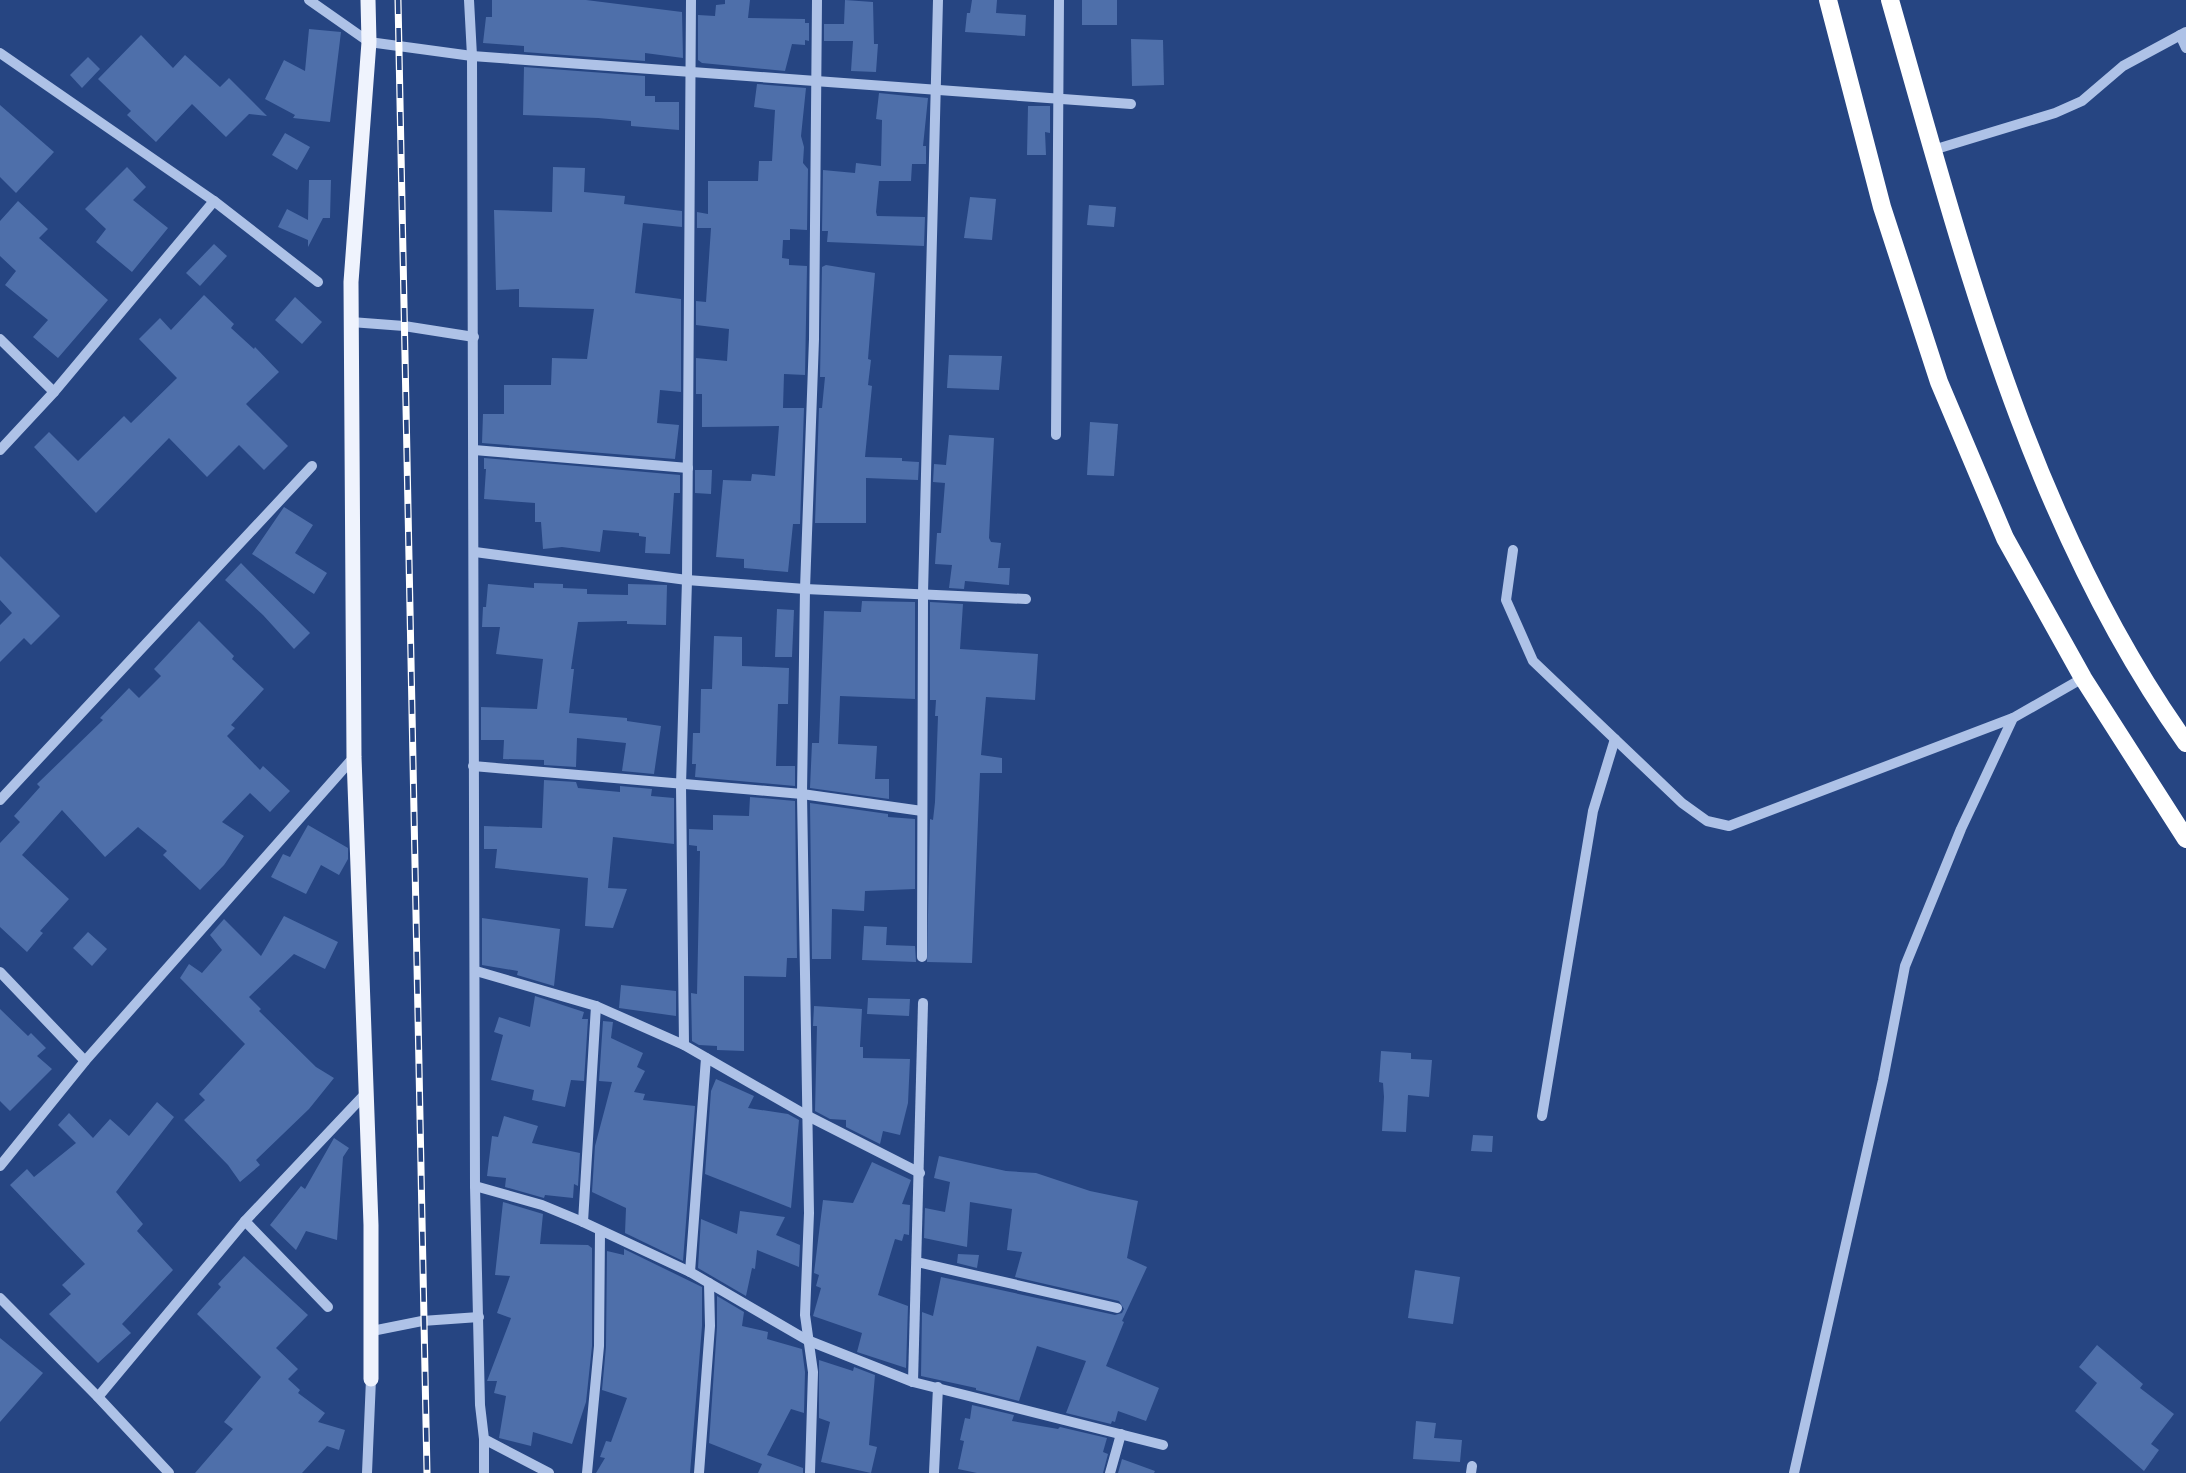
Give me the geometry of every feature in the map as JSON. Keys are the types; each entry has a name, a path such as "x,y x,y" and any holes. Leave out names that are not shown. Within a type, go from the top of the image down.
{"highway":[{"path":"1828,0 1882,207 1939,382 2005,538 2083,678 2186,839"},
{"path":"1890,0 1978,301 2031,446 2071,542 2115,628 2186,743"}],"main road":[{"path":"368,0 369,42 351,282 351,322 354,757 367,1092 371,1379"}],"street":[{"path":"309,0 369,42 472,56 1131,104"},
{"path":"469,0 472,56 474,337 475,1186 480,1405 484,1439 484,1473"},
{"path":"684,1045 681,785 687,580 692,0"},
{"path":"810,1473 813,1372 805,1315 809,1213 802,794 805,589 814,339 817,0"},
{"path":"922,957 923,593 938,0"},
{"path":"1056,435 1059,0"},
{"path":"1933,150 2055,113 2082,101 2123,66 2183,33 2186,48"},
{"path":"0,53 214,201 318,282"},
{"path":"0,450 54,392 214,201"},
{"path":"351,322 404,326 474,337"},
{"path":"0,339 54,392"},
{"path":"474,450 688,468"},
{"path":"0,800 312,466"},
{"path":"1513,550 1506,600 1533,661 1682,803 1707,821 1729,825 2013,718 2083,678"},
{"path":"475,552 687,580 805,589 1026,599"},
{"path":"1794,1473 1882,1080 1905,966 1961,829 2013,718"},
{"path":"1542,1116 1593,810 1614,739"},
{"path":"0,1166 86,1061 354,757"},
{"path":"473,766 802,794 922,811"},
{"path":"476,971 596,1006 684,1045 806,1115 920,1173"},
{"path":"0,972 86,1061"},
{"path":"914,1382 923,1003"},
{"path":"583,1222 596,1006"},
{"path":"690,1272 706,1058"},
{"path":"98,1397 245,1221 367,1092"},
{"path":"475,1186 542,1205 583,1222 600,1232 690,1272 807,1340 914,1382 1163,1445"},
{"path":"245,1221 328,1307"},
{"path":"587,1473 599,1346 600,1232"},
{"path":"917,1262 1117,1308"},
{"path":"699,1473 710,1326 709,1283"},
{"path":"0,1298 169,1473"},
{"path":"372,1331 422,1321 479,1317"},
{"path":"367,1473 371,1379"},
{"path":"934,1473 938,1387"},
{"path":"1110,1473 1121,1434"},
{"path":"484,1439 549,1473"}],"building":[{"path":"492,0 586,0 682,12 683,58 645,53 645,61 524,52 524,46 483,43 486,17 492,17"},
{"path":"725,0 750,0 748,18 805,19 805,23 809,23 809,41 805,40 805,45 792,44 785,71 702,63 698,60 698,15 715,16 716,5 725,4"},
{"path":"845,0 873,2 874,44 878,44 876,72 851,71 853,41 824,41 824,24 844,24"},
{"path":"972,0 997,0 996,13 1026,15 1025,36 965,32 967,13 970,13"},
{"path":"1082,0 1117,0 1117,25 1082,25"},
{"path":"309,29 341,32 330,122 293,118 295,115 265,99 284,60 305,71"},
{"path":"141,35 173,68 185,55 220,87 229,78 267,116 249,114 226,137 192,104 156,142 127,115 131,111 98,79"},
{"path":"1131,39 1163,40 1164,85 1132,86"},
{"path":"88,57 100,69 82,88 70,75"},
{"path":"524,67 645,76 645,96 655,96 655,102 679,102 679,130 631,126 631,121 523,115"},
{"path":"757,84 806,88 801,136 804,147 803,163 808,169 807,230 790,229 790,240 783,240 782,258 789,259 789,265 807,266 805,375 784,374 783,408 804,408 800,524 793,524 788,572 744,568 744,559 716,557 723,480 751,481 752,474 775,476 779,426 702,427 702,394 696,394 696,358 727,361 729,329 696,325 696,301 706,302 711,228 697,228 697,212 708,214 708,181 758,181 759,161 772,161 775,110 754,107"},
{"path":"879,93 928,98 923,146 926,146 926,164 912,164 911,181 879,181 876,212 877,216 925,217 924,246 827,242 828,231 822,231 823,170 855,173 856,163 881,166 882,120 876,119"},
{"path":"0,105 54,152 16,193 0,177"},
{"path":"1028,106 1050,106 1050,133 1045,132 1046,155 1027,155"},
{"path":"285,133 310,147 297,170 272,155"},
{"path":"127,167 146,187 133,200 168,228 132,272 96,242 106,229 85,209"},
{"path":"553,167 585,168 584,192 625,196 624,204 682,211 682,227 643,223 635,293 681,299 681,392 660,390 657,423 679,425 675,459 482,443 483,414 504,414 504,385 551,385 552,358 587,359 594,309 519,307 519,289 496,290 494,210 552,212"},
{"path":"309,180 331,180 330,218 323,218 308,247 308,240 278,227 287,209 308,220"},
{"path":"970,197 996,199 992,240 964,238"},
{"path":"18,201 48,229 39,238 108,300 58,358 33,337 48,320 5,285 16,271 0,256 0,221"},
{"path":"1089,205 1116,207 1114,227 1087,225"},
{"path":"214,244 227,256 200,286 186,273"},
{"path":"826,265 875,273 868,359 871,360 868,385 872,386 865,457 902,458 902,461 919,462 918,480 866,478 866,523 815,523 819,408 822,408 825,377 820,377 822,267"},
{"path":"204,295 234,324 231,328 254,349 255,347 279,372 246,404 288,446 264,470 239,445 207,477 169,438 96,513 34,447 49,432 78,461 124,416 131,423 177,378 139,339 160,318 171,330"},
{"path":"295,297 322,322 302,344 275,320"},
{"path":"949,355 1002,356 999,390 947,388"},
{"path":"1090,422 1118,424 1114,476 1087,475"},
{"path":"949,435 994,438 989,538 991,542 1001,543 998,568 1010,568 1009,585 965,581 964,589 949,588 952,565 935,564 937,533 941,533 945,483 933,482 934,464 946,465"},
{"path":"484,458 680,475 680,493 674,493 670,554 645,553 646,537 639,536 639,533 603,530 600,552 562,547 543,549 541,522 535,522 535,503 484,499 486,469 484,469"},
{"path":"695,470 712,470 711,494 695,493"},
{"path":"284,507 313,525 295,553 327,573 314,594 252,554"},
{"path":"0,556 60,616 31,645 24,638 0,662 0,625 12,613 0,600"},
{"path":"241,563 310,633 294,649 263,615 225,580"},
{"path":"534,583 563,584 563,588 587,589 587,594 628,595 628,584 667,585 666,625 627,624 627,621 578,622 571,669 574,669 569,713 627,718 627,721 661,726 654,774 622,771 626,743 577,738 576,767 544,765 544,760 503,759 504,740 481,740 481,707 537,709 543,659 496,654 500,627 482,627 488,584 534,588"},
{"path":"862,601 915,602 915,699 840,696 838,744 877,746 875,779 889,779 889,799 810,788 812,743 819,743 824,611 861,612"},
{"path":"930,602 963,604 960,649 1038,654 1035,700 986,697 981,755 1002,758 1002,773 980,773 972,963 927,962 930,819 933,820 935,802 938,716 935,716 936,700 930,700"},
{"path":"777,609 794,610 792,657 775,657"},
{"path":"199,621 234,656 232,659 264,689 231,725 235,728 227,736 260,770 263,766 290,791 270,812 250,793 222,822 244,836 224,865 200,890 163,855 167,851 138,827 105,857 62,810 22,855 69,899 40,931 43,933 27,952 0,927 0,843 20,822 14,816 40,787 37,784 103,720 100,718 129,688 139,698 161,676 154,669"},
{"path":"714,636 742,637 742,666 789,668 788,704 778,704 776,766 795,766 795,786 695,777 696,764 692,764 693,733 700,733 701,689 712,689"},
{"path":"544,780 576,782 578,788 620,792 620,786 652,789 651,796 674,798 674,844 613,837 608,888 627,889 613,928 585,926 588,878 495,868 497,849 484,849 484,826 542,828"},
{"path":"750,797 795,801 797,958 787,958 786,977 744,976 744,1051 717,1050 717,1046 699,1045 692,1041 691,993 697,994 700,851 697,851 697,846 689,845 689,829 713,830 713,815 749,816"},
{"path":"810,803 888,814 888,817 915,819 915,889 865,891 864,911 832,909 831,959 812,959"},
{"path":"308,825 348,848 348,859 339,875 321,865 306,894 271,877 283,854 290,857"},
{"path":"284,916 338,942 325,969 294,954 249,997 261,1009 259,1011 316,1067 334,1078 309,1109 256,1160 260,1165 240,1182 228,1165 184,1120 205,1100 199,1094 245,1044 180,978 189,964 202,973 222,950 210,935 224,919 261,956"},
{"path":"482,918 560,929 554,986 517,975 518,971 482,965"},
{"path":"864,926 887,927 886,945 915,946 916,962 862,960"},
{"path":"88,932 107,949 92,966 73,948"},
{"path":"621,985 676,991 676,1016 619,1008"},
{"path":"535,996 584,1012 582,1019 588,1019 584,1081 571,1080 565,1107 532,1100 534,1090 491,1080 503,1035 494,1032 499,1017 530,1027"},
{"path":"868,998 910,999 909,1016 867,1014"},
{"path":"814,1006 862,1009 860,1047 863,1047 863,1058 910,1059 908,1103 900,1135 883,1131 880,1144 846,1127 846,1120 830,1119 815,1111 817,1026 813,1026"},
{"path":"0,1009 28,1036 31,1033 46,1048 37,1056 52,1069 10,1111 0,1101"},
{"path":"603,1021 613,1022 611,1038 643,1053 637,1067 645,1071 634,1092 645,1094 643,1100 695,1106 683,1261 625,1233 626,1208 592,1192 595,1146 612,1082 599,1081"},
{"path":"1381,1051 1411,1053 1411,1059 1432,1060 1429,1097 1408,1095 1406,1132 1382,1131 1384,1097 1383,1083 1379,1082"},
{"path":"716,1079 754,1096 748,1108 788,1114 799,1120 791,1208 705,1174 711,1091"},
{"path":"157,1102 174,1117 116,1192 143,1224 137,1231 173,1270 122,1324 131,1333 98,1363 49,1314 71,1294 62,1285 85,1264 10,1185 27,1169 34,1177 76,1143 58,1125 69,1113 93,1138 110,1119 129,1136"},
{"path":"504,1116 538,1126 532,1143 580,1153 578,1186 574,1184 573,1198 545,1195 544,1198 505,1187 506,1178 487,1176 492,1136 498,1137"},
{"path":"1473,1135 1493,1136 1492,1152 1471,1151"},
{"path":"334,1138 349,1148 343,1157 337,1240 306,1231 296,1250 270,1225 301,1186 305,1189"},
{"path":"939,1156 1006,1171 1036,1173 1090,1191 1138,1201 1127,1258 1147,1267 1122,1321 1124,1322 1106,1366 1159,1388 1146,1421 1118,1411 1115,1422 1112,1421 1111,1424 1066,1413 1086,1361 1037,1346 1019,1401 976,1390 976,1388 921,1376 922,1312 933,1316 941,1277 1115,1315 1122,1313 1124,1309 1119,1301 1015,1277 1022,1252 1007,1250 1012,1209 970,1202 967,1247 924,1238 925,1208 945,1212 950,1182 934,1178"},
{"path":"872,1162 911,1180 902,1204 910,1205 909,1235 904,1234 902,1241 895,1239 878,1295 908,1306 906,1368 857,1352 862,1333 813,1316 821,1288 816,1286 819,1275 814,1273 823,1200 853,1203"},
{"path":"503,1202 543,1214 540,1244 588,1245 592,1248 592,1346 586,1402 572,1444 533,1432 531,1446 499,1438 506,1396 494,1393 497,1381 487,1381 511,1318 497,1313 510,1276 495,1275"},
{"path":"740,1211 785,1217 776,1235 800,1245 799,1267 757,1250 755,1269 752,1268 746,1296 698,1268 701,1219 737,1234"},
{"path":"624,1249 702,1287 702,1326 690,1473 596,1473 605,1458 600,1457 606,1441 611,1442 627,1398 602,1390 606,1347 607,1251 624,1255"},
{"path":"958,1254 979,1255 977,1268 957,1263"},
{"path":"244,1256 308,1315 276,1348 298,1369 288,1379 300,1390 298,1393 325,1413 318,1422 345,1430 339,1450 327,1446 302,1473 195,1473 233,1429 224,1422 261,1377 197,1314 221,1287 218,1284"},
{"path":"1415,1270 1460,1277 1453,1324 1408,1318"},
{"path":"717,1296 744,1312 742,1326 768,1332 767,1339 802,1349 805,1372 804,1413 791,1409 767,1455 803,1468 803,1473 758,1473 762,1464 709,1443"},
{"path":"0,1338 43,1373 0,1422"},
{"path":"2097,1345 2143,1384 2140,1388 2174,1414 2151,1444 2159,1450 2144,1471 2075,1411 2097,1383 2079,1367"},
{"path":"819,1360 853,1371 854,1367 875,1375 869,1445 877,1447 871,1473 821,1462 830,1422 819,1418"},
{"path":"972,1405 1014,1415 1012,1421 1058,1429 1060,1427 1107,1438 1103,1452 1108,1454 1103,1473 977,1473 958,1469 964,1441 960,1440 965,1418 970,1419"},
{"path":"1416,1421 1436,1423 1434,1438 1462,1440 1460,1462 1413,1459"},
{"path":"1122,1459 1155,1471 1154,1473 1118,1473"}],"railway":[{"path":"398,0 427,1473"}]}
